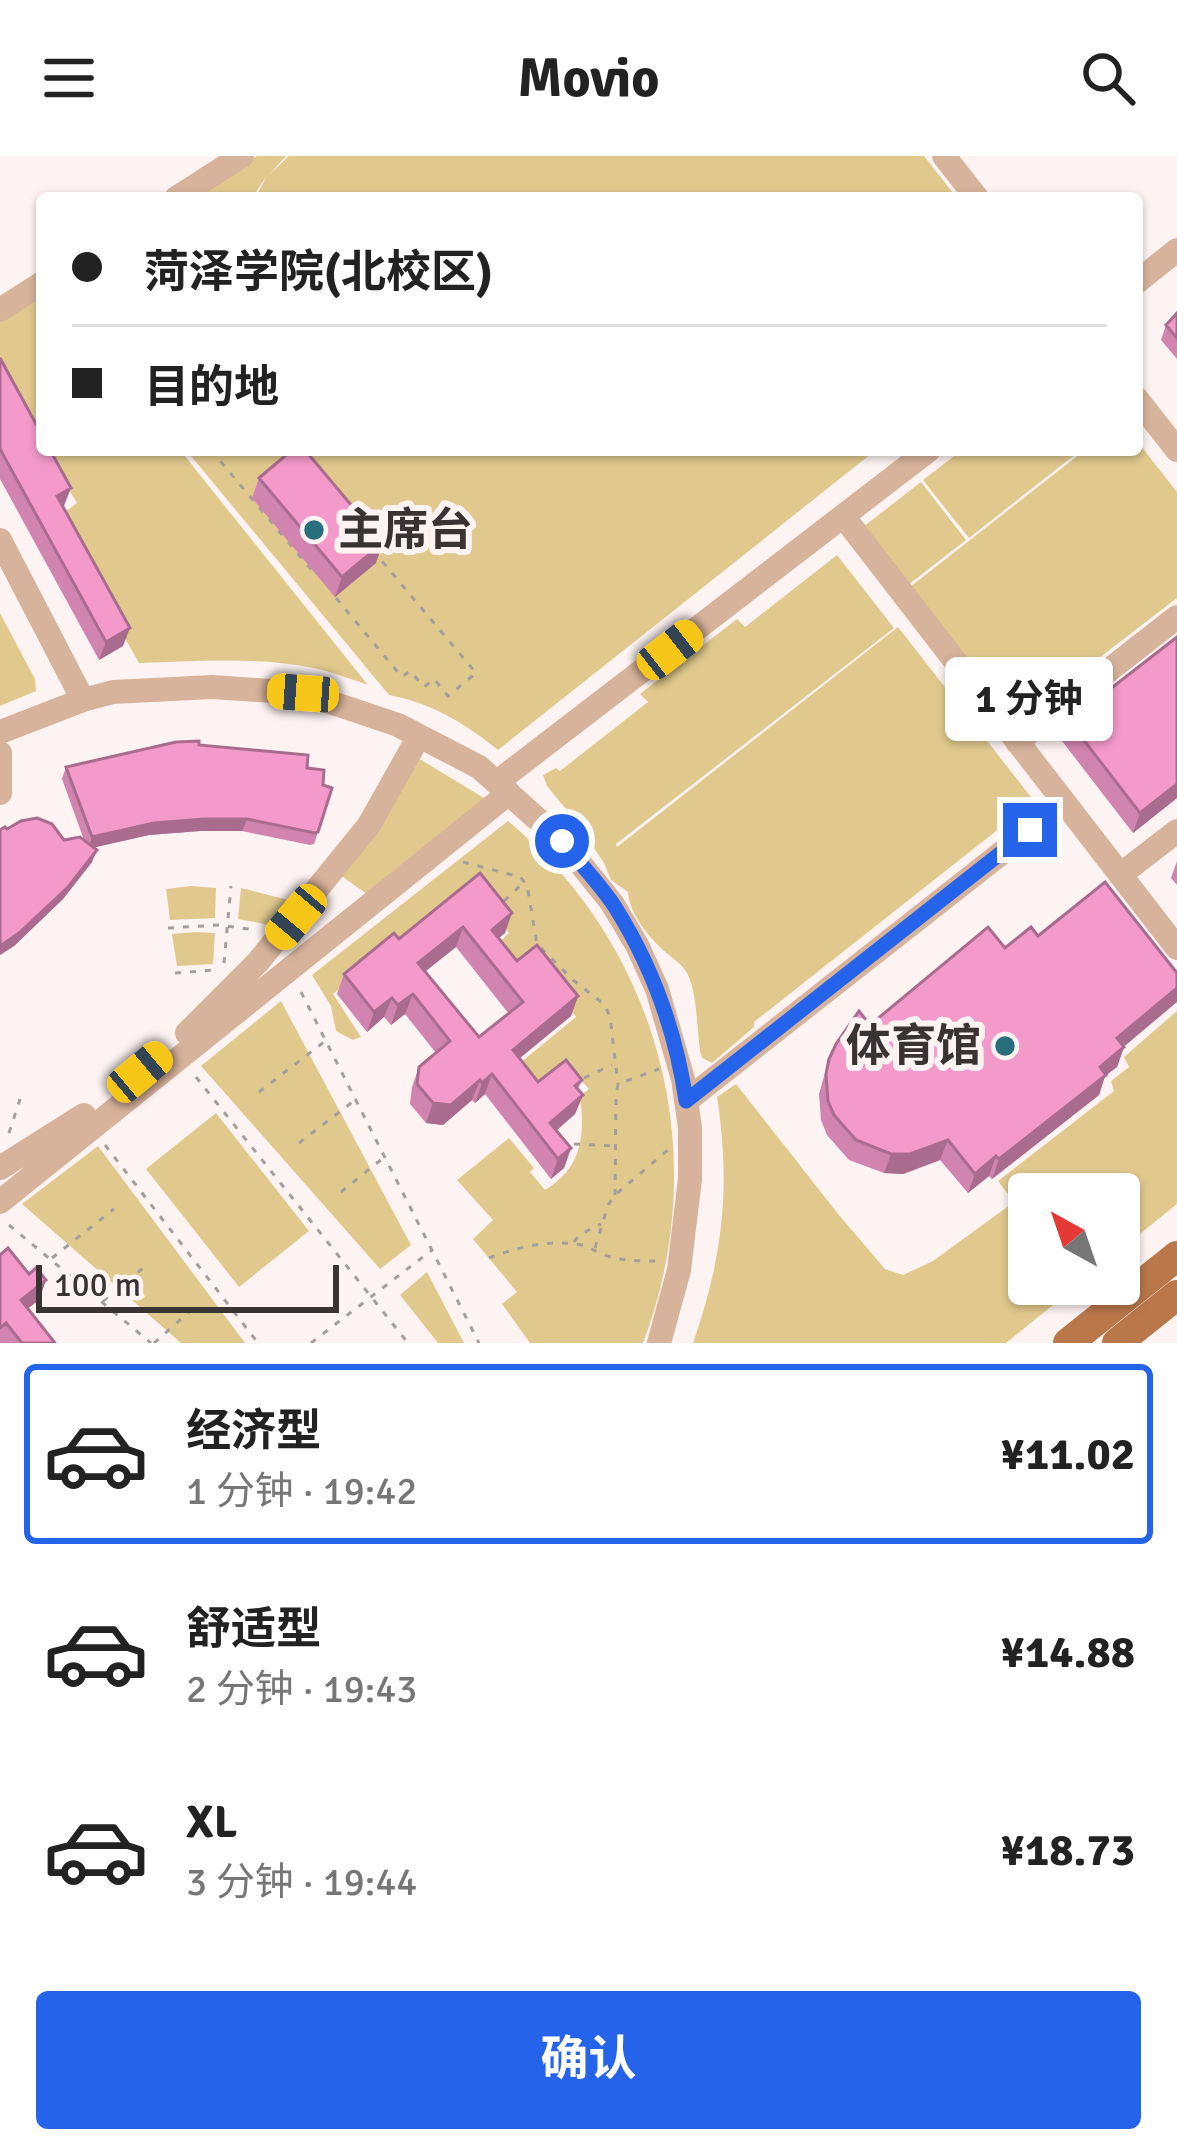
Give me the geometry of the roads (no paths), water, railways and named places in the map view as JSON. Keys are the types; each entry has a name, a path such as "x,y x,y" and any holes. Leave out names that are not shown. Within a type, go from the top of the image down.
{"main road":[{"path":"1068,1343 1177,1256"},
{"path":"1117,1343 1177,1295"}],"street":[{"path":"185,192 242,156"},
{"path":"944,156 972,192"},
{"path":"1143,277 1177,250"},
{"path":"0,310 36,287"},
{"path":"1143,407 1177,450"},
{"path":"0,1202 346,924 503,788 921,456"},
{"path":"843,517 1177,948"},
{"path":"0,540 83,700"},
{"path":"1018,742 1177,617"},
{"path":"0,732 112,692 212,687 303,693 398,725 479,767 562,841 612,903 637,945 657,989 679,1064 690,1132 691,1179 680,1263 659,1343"},
{"path":"3,1166 107,1098 185,1035 258,962 369,825 419,736"},
{"path":"0,753 0,793"},
{"path":"686,1101 1065,803"},
{"path":"1120,875 1177,831"},
{"path":"303,901 346,924"}],"place":[{"name":"主席台","path":"314,530"},
{"name":"体育馆","path":"1005,1046"}]}
